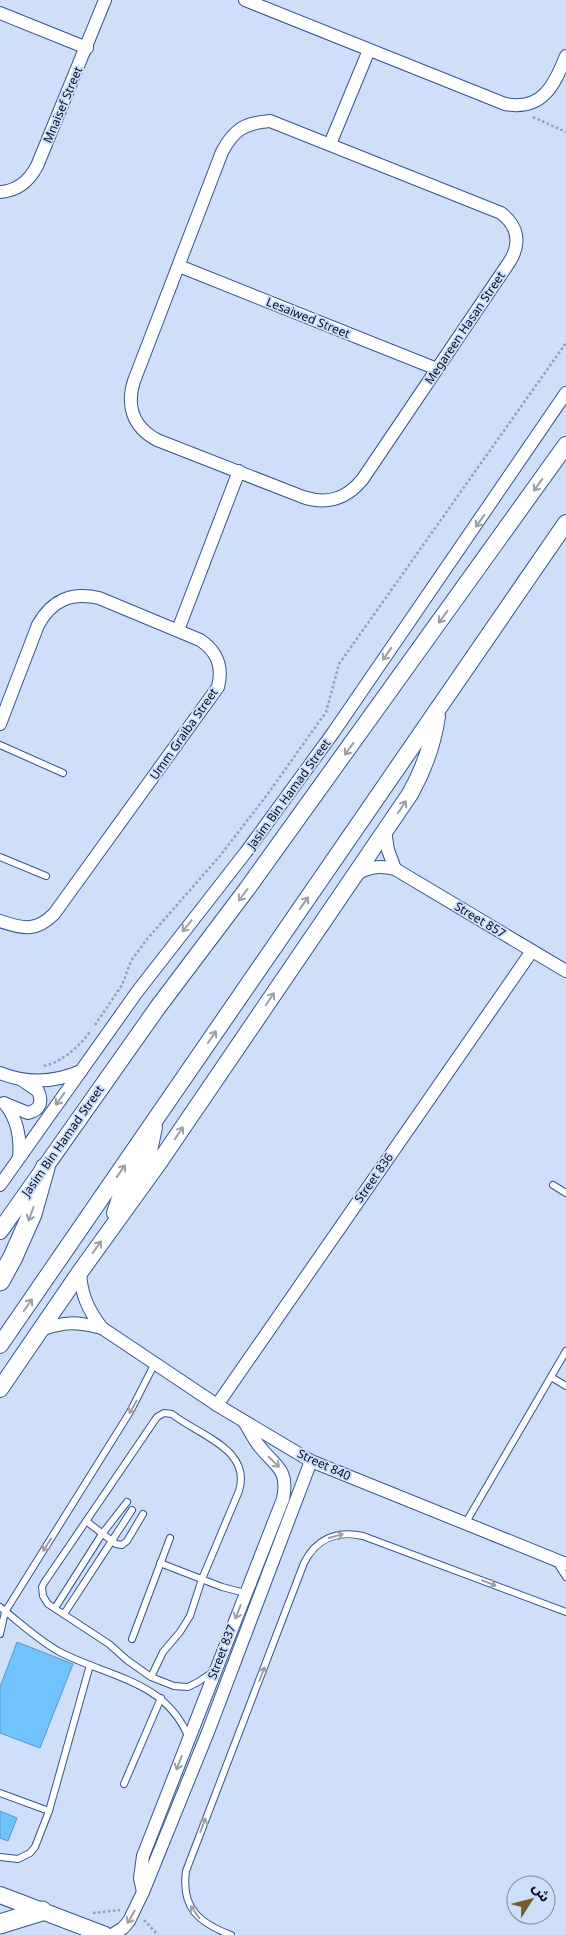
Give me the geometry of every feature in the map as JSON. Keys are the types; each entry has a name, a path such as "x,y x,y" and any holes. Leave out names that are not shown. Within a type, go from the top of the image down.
{"main road":[{"name":"Jasim Bin Hamad Street","path":"0,1231 158,1007 248,889 566,445"},
{"path":"0,1345 566,523"},
{"path":"0,1388 5,1377 41,1330 80,1272 160,1161 410,794 431,746 437,711"},
{"path":"110,1230 121,1195 149,1151 156,1120"},
{"path":"0,1281 32,1214 45,1168"},
{"path":"0,1895 106,1935"},
{"path":"0,1924 42,1911"},
{"path":"0,1930 14,1935"}],"street":[{"name":"Mnaisef Street","path":"0,192 14,189 24,184 32,176 106,0"},
{"path":"245,0 505,104 527,105 537,101 553,85 565,60"},
{"path":"0,13 87,48"},
{"path":"330,144 369,50"},
{"name":"Megareen Hasan Street","path":"270,121 330,144 494,209 512,224 517,239 514,254 362,480 346,495 330,501 314,501 148,435 140,428 131,410 131,391 229,138 240,128 255,122 270,121"},
{"name":"Lesaiwed Street","path":"179,266 437,369"},
{"name":"Jasim Bin Hamad Street","path":"0,1185 136,992 246,852 333,733 566,393"},
{"path":"178,630 239,471"},
{"name":"Umm Graiba Street","path":"0,724 38,625 52,606 63,599 87,595 99,598 178,630 209,646 216,655 220,671 218,688 54,914 47,922 26,928 16,927 0,921"},
{"path":"354,877 369,868 377,866 395,868 388,850 385,831"},
{"name":"Street 857","path":"395,868 566,971"},
{"name":"Street 836","path":"217,1405 532,951"},
{"path":"0,1073 20,1079 51,1080 81,1070"},
{"path":"3,1102 28,1113 38,1108 41,1096 38,1091 20,1079"},
{"path":"3,1102 16,1123 19,1135 18,1158"},
{"name":"Street 840","path":"80,1272 85,1302 92,1316 102,1328 245,1423 311,1461 561,1562"},
{"name":"Street 840","path":"41,1330 70,1322 80,1322 102,1328"},
{"name":"Street 837","path":"143,1892 140,1878 141,1863 283,1498 285,1487 283,1473 260,1447 245,1423"},
{"name":"Street 837","path":"112,1935 124,1928 130,1921 143,1892 208,1732 311,1461"}],"lane":[{"path":"0,745 63,773"},
{"path":"0,857 46,876"},
{"path":"553,1185 566,1193"},
{"path":"465,1524 566,1351"},
{"path":"0,1634 3,1610 125,1420 155,1363"},
{"path":"551,1377 566,1386"},
{"path":"151,1676 163,1652 180,1632 190,1616 202,1579 241,1484 241,1470 230,1452 172,1414 164,1413 157,1417 42,1587 45,1600 109,1644 127,1660 151,1676 174,1686 188,1687 214,1672"},
{"path":"55,1608 102,1534 126,1502"},
{"path":"64,1614 132,1510"},
{"path":"86,1521 118,1546 125,1544 143,1514"},
{"path":"231,1935 209,1926 193,1912 185,1892 186,1871 304,1563 315,1546 343,1533 363,1536 566,1612"},
{"path":"132,1639 170,1538"},
{"path":"561,1562 566,1577"},
{"path":"160,1564 222,1587 245,1593"},
{"path":"3,1610 47,1644 70,1657 132,1682 160,1698 182,1721 189,1737"},
{"path":"0,1857 18,1859 30,1853 35,1847 49,1811 90,1665"},
{"path":"124,1784 160,1698"},
{"path":"0,1794 49,1811"}],"path":[{"path":"529,116 566,132"},
{"path":"44,1066 54,1064 66,1056 86,1037 122,985 131,961 148,938 219,857 267,795 326,712 339,664 566,343"},
{"path":"139,1913 158,1935"}],"building":[{"path":"17,1642 73,1664 40,1748 0,1733 0,1687"},
{"path":"0,1811 17,1818 8,1841 0,1838"}]}
